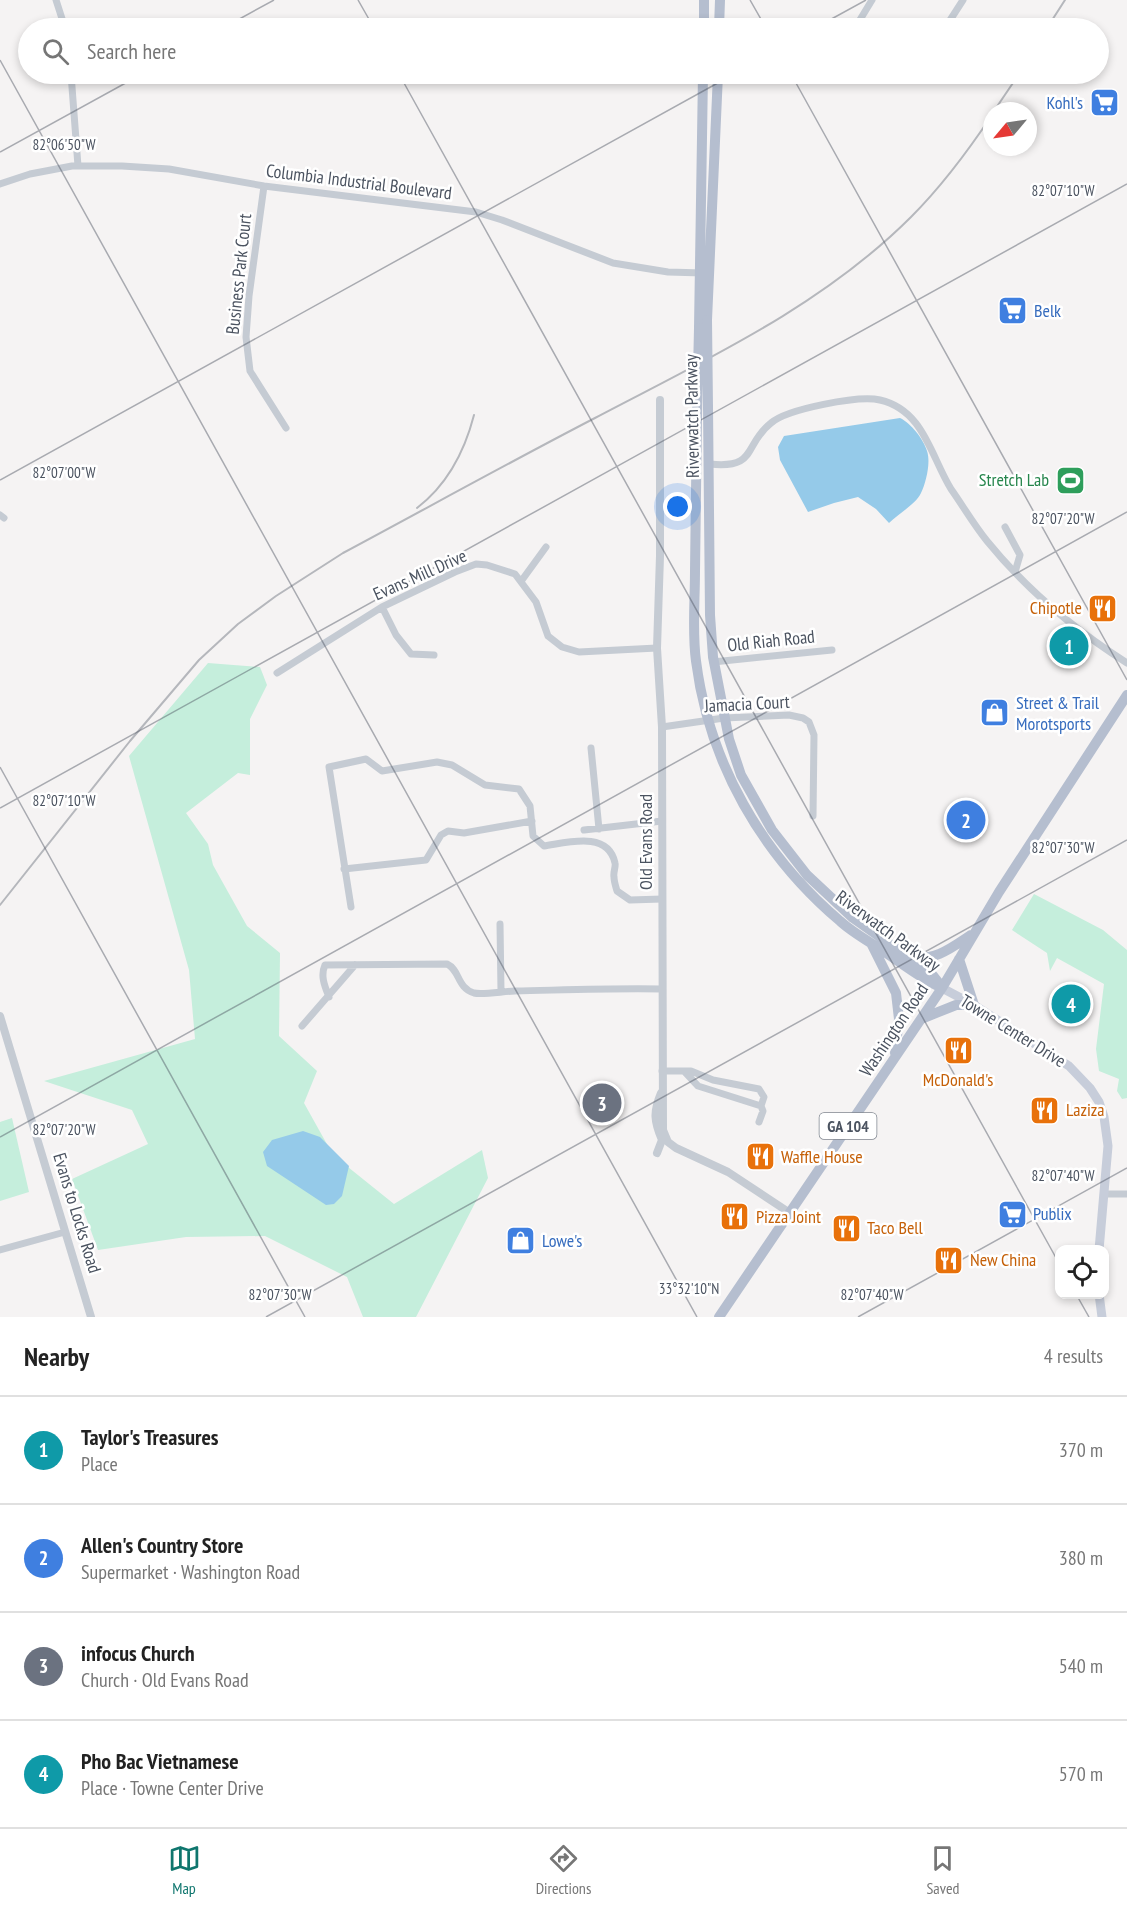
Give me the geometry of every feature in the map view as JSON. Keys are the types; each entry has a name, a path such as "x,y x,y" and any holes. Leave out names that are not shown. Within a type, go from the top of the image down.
{"main road":[{"path":"704,0 704,18"},
{"path":"719,18 720,0"},
{"name":"Riverwatch Parkway","path":"703,84 704,273 697,417 694,628 695,660 708,721 718,751 734,786 761,835 813,896 840,922 926,981 942,988"},
{"name":"Riverwatch Parkway","path":"704,273 717,84"},
{"name":"Riverwatch Parkway","path":"703,324 710,464 710,615 713,662 724,718 741,775 772,830 786,851 807,875 853,918 931,973 942,988"},
{"name":"Washington Road","path":"719,1317 942,988 1127,695"},
{"path":"909,958 934,957 974,934"},
{"path":"870,942 896,993 899,1018 897,1046 893,1060"},
{"path":"921,1018 956,1005 974,1005 959,959"},
{"name":"Towne Center Drive","path":"942,988 974,1005 1069,1066 1090,1088 1099,1102 1104,1117 1108,1146 1101,1245"},
{"path":"1100,1299 1102,1317"}],"street":[{"path":"56,0 62,18"},
{"path":"861,18 872,0"},
{"path":"951,18 963,0"},
{"path":"72,84 78,166"},
{"name":"Columbia Industrial Boulevard","path":"0,184 30,174 78,166 169,169 264,186 476,212 613,263 668,272 704,273"},
{"name":"Business Park Court","path":"264,186 249,296 246,337 250,370 286,428"},
{"path":"710,464 738,464 744,460 765,428 783,415 828,404 879,399 908,415 919,426 949,485 974,524 1015,572 1042,598 1093,640 1127,663"},
{"name":"Old Evans Road","path":"660,400 660,556 657,648 662,727 663,1131 668,1142 676,1148 728,1172 790,1213"},
{"path":"1005,527 1020,555 1015,572"},
{"path":"546,546 522,580 536,602 548,636 562,647 579,652 657,648"},
{"name":"Evans Mill Drive","path":"277,673 382,608 476,564 515,574 522,580"},
{"path":"382,608 396,635 411,654 434,655"},
{"name":"Old Riah Road","path":"713,662 832,650"},
{"name":"Jamacia Court","path":"662,727 724,718 789,715 809,722 815,744 813,816"},
{"path":"591,748 599,829"},
{"path":"351,907 329,767 366,759 382,771 437,762 452,765 485,785 519,789 530,806 533,836 544,846 589,840 600,843 610,852 615,863 614,878 617,891 630,900 662,899"},
{"path":"584,830 662,820"},
{"path":"344,869 426,860 441,835 448,831 464,832 532,821"},
{"path":"500,924 501,991"},
{"path":"329,997 324,985 325,965 355,964 447,964 451,966 462,986 476,994 601,988 662,989"},
{"path":"302,1026 355,964"},
{"name":"Evans to Locks Road","path":"0,1016 91,1317"},
{"path":"662,1071 691,1071 713,1080 759,1089 764,1097 759,1122"},
{"path":"684,1071 698,1086 761,1106"},
{"path":"657,1153 662,1140 657,1130 654,1108 662,1090"},
{"path":"1106,1194 1127,1194"},
{"path":"0,1250 65,1232"}],"green space":[{"path":"208,663 260,667 267,685 250,719 250,775 238,773 186,813 208,844 213,865 247,926 280,953 279,1036 317,1071 304,1103 333,1155 394,1204 482,1150 488,1178 416,1317 363,1317 347,1277 265,1236 186,1237 98,1250 72,1179 148,1144 132,1110 44,1081 195,1039 189,970 129,756"},
{"path":"1034,894 1103,930 1127,950 1127,1098 1122,1099 1117,1091 1119,1079 1099,1071 1096,1049 1104,984 1057,958 1050,971 1047,953 1012,930"},
{"path":"12,1118 29,1192 0,1201 0,1122"}],"water":[{"path":"900,418 916,432 928,456 925,484 915,501 889,523 876,509 858,497 808,512 780,460 778,447 784,436"},
{"path":"303,1131 320,1137 349,1166 342,1196 334,1204 326,1205 267,1166 263,1152 272,1140"}],"railway":[{"path":"1053,18 1065,0"},
{"path":"1000,102 1012,84"},
{"path":"0,905 130,741 199,660 238,624 276,596 343,553 720,353 800,305 876,249 911,217 954,168 983,128"},
{"path":"417,508 446,478 466,441 474,415"}],"place":[{"name":"Kohl's","path":"1104,103"},
{"name":"Belk","path":"1013,311"},
{"name":"Stretch Lab","path":"1070,480"},
{"name":"Chipotle","path":"1103,608"},
{"name":"Taylor's Treasures","path":"1069,646"},
{"name":"Street & Trail Morotsports","path":"995,713"},
{"name":"Allen's Country Store","path":"966,820"},
{"name":"Pho Bac Vietnamese","path":"1071,1004"},
{"name":"McDonald's","path":"958,1051"},
{"name":"infocus Church","path":"602,1103"},
{"name":"Laziza","path":"1045,1110"},
{"name":"Waffle House","path":"760,1157"},
{"name":"Publix","path":"1012,1214"},
{"name":"Pizza Joint","path":"735,1217"},
{"name":"Taco Bell","path":"846,1228"},
{"name":"Lowe's","path":"521,1241"},
{"name":"New China","path":"949,1260"}]}
